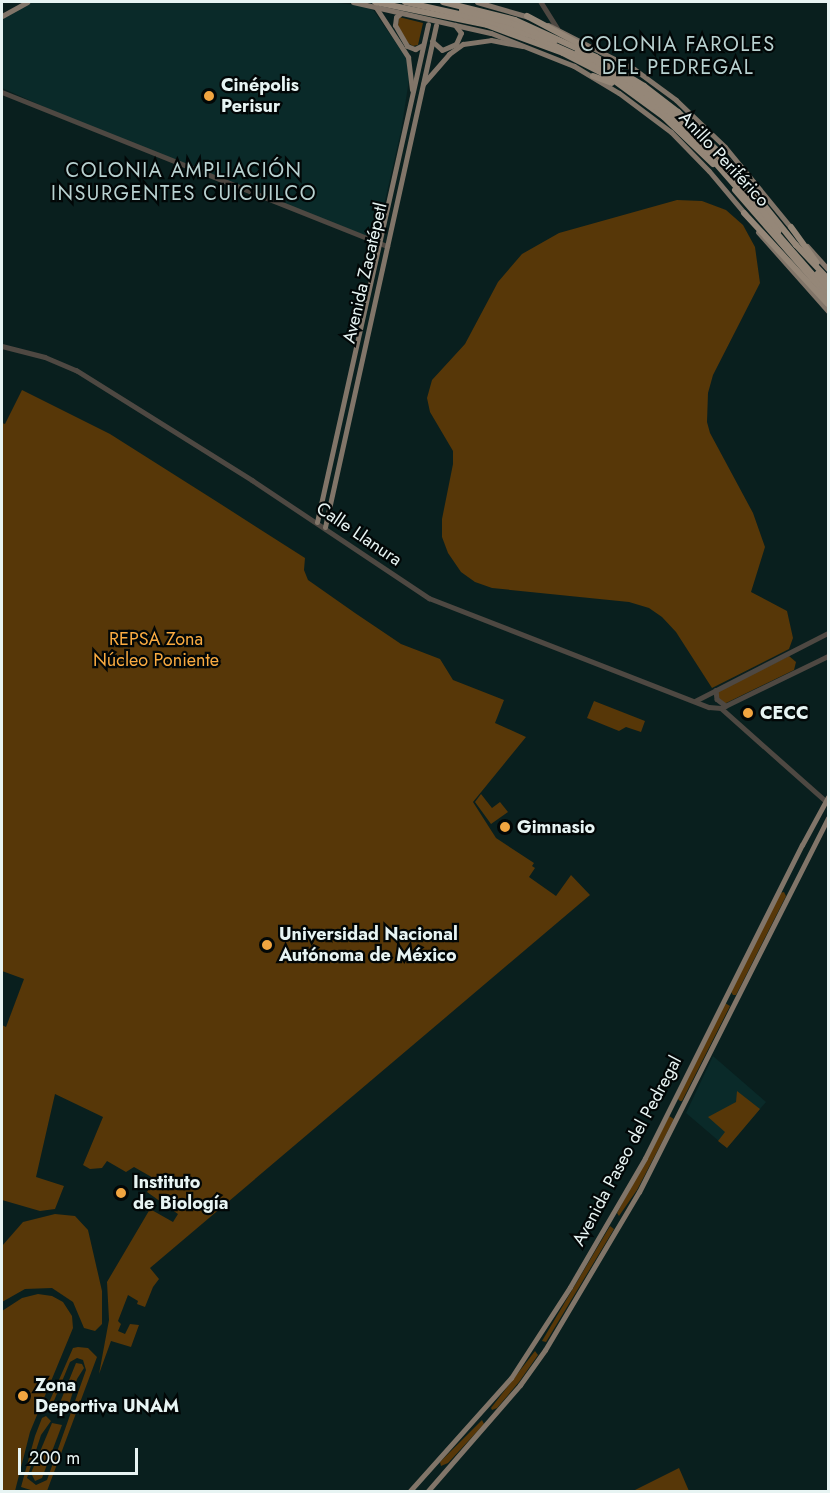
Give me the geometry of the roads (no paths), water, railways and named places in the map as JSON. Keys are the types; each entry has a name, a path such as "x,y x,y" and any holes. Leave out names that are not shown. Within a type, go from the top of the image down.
{"highway":[{"path":"405,2 486,20 533,36 576,55 621,81 667,115 698,143 828,295"},
{"path":"422,2 471,12 535,32 600,62 635,84 681,120 720,158 779,232 828,287"},
{"name":"Anillo Periférico","path":"443,2 515,20 596,57 629,76 678,112 701,133 758,194 809,260 828,276"},
{"name":"Anillo Periférico","path":"375,4 487,25 527,38 608,76 664,117 723,175 775,238 828,295"},
{"path":"527,16 597,53 629,76"},
{"path":"593,76 637,97"},
{"path":"744,213 828,304"},
{"path":"791,227 828,276"}],"main road":[{"path":"2,16 27,2"},
{"path":"353,2 375,4 401,13 453,24 532,47 593,76 632,102 680,141 828,311"},
{"path":"477,2 527,16 557,28 634,69 676,100 721,142 828,269"},
{"path":"375,4 408,57 412,96"},
{"path":"401,13 396,17 395,25 407,46 417,49 424,43"},
{"name":"Avenida Zacatépetl","path":"317,522 429,24"},
{"path":"432,40 442,50 457,43 461,33 453,24"},
{"name":"Avenida Zacatépetl","path":"325,528 436,25"},
{"path":"422,85 449,54 463,44 491,40 532,47"},
{"path":"332,451 341,453"},
{"path":"321,505 329,507"},
{"name":"Avenida Paseo del Pedregal","path":"409,1491 486,1408 543,1332 630,1185 809,831 827,800"},
{"name":"Avenida Paseo del Pedregal","path":"426,1491 526,1376 639,1192 828,818"},
{"path":"809,831 818,836"}],"street":[{"path":"541,2 557,28"},
{"path":"2,92 387,246"},
{"name":"Calle Llanura","path":"2,346 32,353 72,368 317,522 429,598 695,701 724,707"},
{"path":"695,701 828,633"},
{"path":"724,707 828,656"},
{"path":"716,690 717,699 724,707 827,800"}],"place":[{"name":"Cinépolis Perisur","path":"209,96"},
{"name":"CECC","path":"748,713"},
{"name":"Gimnasio","path":"505,827"},
{"name":"Universidad Nacional Autónoma de México","path":"267,945"},
{"name":"Instituto de Biología","path":"121,1193"},
{"name":"Zona Deportiva UNAM","path":"23,1396"}],"district":[{"name":"COLONIA FAROLES DEL PEDREGAL","path":"678,56"},
{"name":"COLONIA AMPLIACIÓN INSURGENTES CUICUILCO","path":"184,182"}],"park label":[{"name":"REPSA Zona Núcleo Poniente","path":"156,650"}]}
